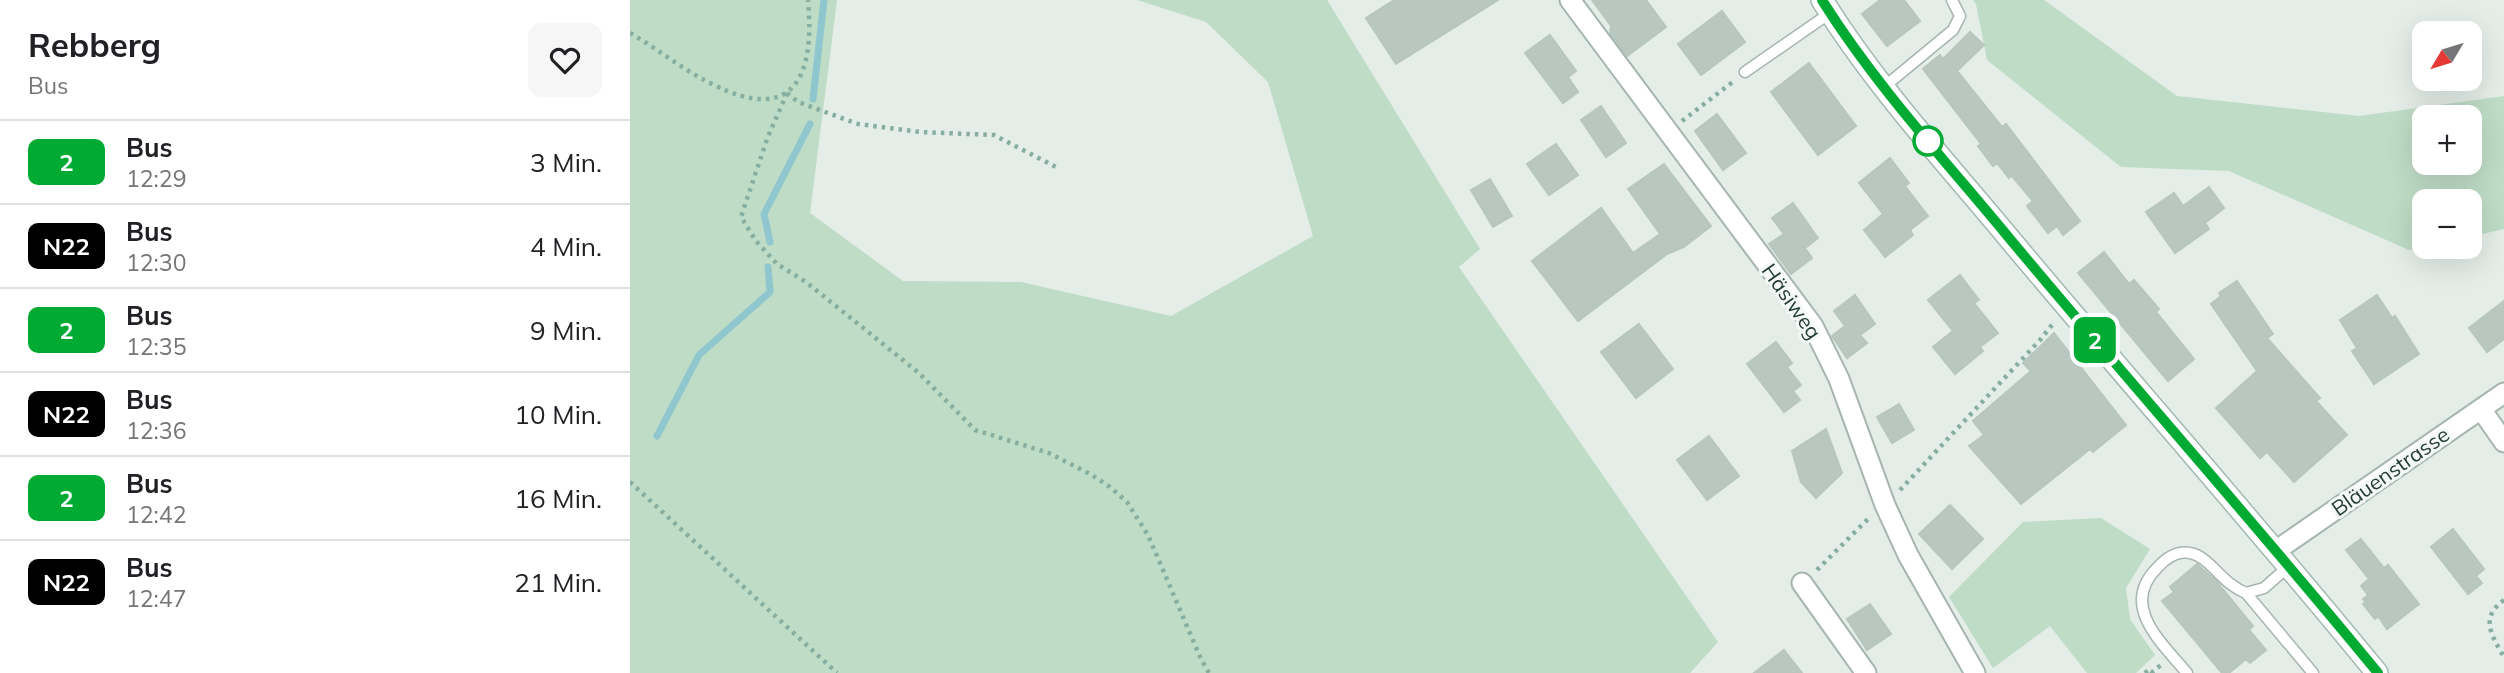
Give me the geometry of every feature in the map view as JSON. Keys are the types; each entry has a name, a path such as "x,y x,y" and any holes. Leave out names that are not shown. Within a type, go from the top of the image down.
{"main road":[{"path":"1826,7 1884,87 2069,310 2283,558 2377,673"}],"street":[{"name":"Häsiweg","path":"1570,0 1813,326 1839,379 1896,530 1975,673"},
{"name":"Bläuenstrasse","path":"2283,558 2504,393"},
{"path":"2481,409 2504,442"},
{"path":"1805,581 1866,673"}],"lane":[{"path":"1884,87 1953,30 1960,16 1952,0"},
{"path":"1745,72 1826,7"},
{"path":"2187,673 2145,620 2143,592 2149,576 2174,554 2190,553 2212,566 2231,584 2246,593 2314,673"},
{"path":"2246,593 2264,589 2283,558"}],"path":[{"path":"808,0 808,47 805,67 787,93 766,139 741,217 777,264 806,282 919,373 975,430 1049,453 1092,475 1127,502 1148,536 1209,673"},
{"path":"630,33 711,84 737,95 755,100 769,100 787,93"},
{"path":"1668,132 1745,72"},
{"path":"787,93 798,102 858,124 920,132 994,135 1056,167"},
{"path":"1892,498 2040,340"},
{"path":"630,482 837,673"},
{"path":"1805,581 1877,510"},
{"path":"2504,600 2490,615 2491,635 2504,657"}],"green space":[{"path":"630,0 837,0 810,213 903,281 1021,282 1171,316 1313,236 1268,82 1206,22 1137,0 1327,0 1480,249 1459,267 1718,642 1690,673 630,673"},
{"path":"1973,0 2044,0 2177,96 2359,116 2412,109 2412,175 2482,175 2482,105 2439,105 2504,96 2504,229 2482,234 2482,189 2412,189 2412,249 2409,250 2229,171 2121,167 1987,60"},
{"path":"2101,518 2150,549 2126,588 2130,619 2155,655 2136,673 2087,673 2050,626 1993,668 1949,597 2023,522"}],"building":[{"path":"1394,0 1498,0 1396,64 1366,18"},
{"path":"1592,0 1646,0 1666,27 1627,56 1610,33 1611,26"},
{"path":"1880,0 1904,0 1920,21 1887,46 1862,14"},
{"path":"1722,11 1745,42 1701,75 1678,44"},
{"path":"1970,32 1984,45 1957,71 2002,127 2006,124 2080,221 2063,235 2057,226 2048,233 2027,206 2033,201 2011,175 2009,178 1997,163 1993,166 1978,146 1981,144 1923,69 1940,55 1943,59"},
{"path":"1550,35 1576,71 1568,77 1578,92 1563,103 1525,53"},
{"path":"1809,63 1856,126 1818,155 1771,92"},
{"path":"1601,106 1626,143 1606,157 1581,120"},
{"path":"1717,114 1746,153 1723,170 1695,131"},
{"path":"1556,144 1578,175 1549,195 1527,164"},
{"path":"1890,158 1909,183 1905,186 1928,216 1910,230 1913,235 1885,257 1864,230 1883,214 1859,183"},
{"path":"1664,164 1711,226 1684,247 1667,254 1578,321 1532,261 1601,208 1633,253 1660,234 1628,189"},
{"path":"1490,179 1512,216 1493,227 1471,190"},
{"path":"2209,187 2224,208 2205,223 2209,229 2175,253 2146,212 2174,193 2183,206"},
{"path":"1793,203 1818,238 1805,248 1812,258 1791,274 1769,244 1784,234 1772,218"},
{"path":"2104,252 2129,284 2134,280 2159,309 2156,312 2194,359 2168,381 2078,273"},
{"path":"1960,275 1979,300 1974,303 1998,333 1980,347 1983,351 1955,374 1933,347 1953,331 1928,300"},
{"path":"2237,281 2273,334 2267,338 2320,398 2316,401 2347,435 2294,482 2267,452 2260,458 2216,408 2257,371 2211,304 2221,296 2219,293"},
{"path":"1855,295 1875,324 1860,335 1867,343 1847,358 1832,336 1845,326 1834,311"},
{"path":"2377,295 2392,318 2395,316 2419,354 2374,384 2352,351 2357,348 2340,320"},
{"path":"2504,301 2504,339 2487,352 2469,328"},
{"path":"1639,324 1673,369 1636,398 1601,352"},
{"path":"2054,333 2126,425 2093,452 2090,449 2021,504 1969,446 1984,435 1973,421 2031,371 2023,363"},
{"path":"1776,342 1792,363 1787,367 1801,385 1793,391 1800,400 1784,412 1747,364"},
{"path":"1899,404 1914,430 1892,443 1877,417"},
{"path":"1826,429 1842,473 1816,498 1801,482 1792,451"},
{"path":"1709,436 1739,476 1707,500 1677,460"},
{"path":"1950,505 1983,539 1952,569 1919,534"},
{"path":"2453,529 2484,569 2476,576 2482,583 2468,594 2431,547"},
{"path":"2361,539 2384,568 2388,565 2419,604 2387,629 2378,616 2375,619 2363,604 2366,602 2363,599 2368,595 2361,586 2369,579 2346,550"},
{"path":"2197,564 2216,581 2253,626 2249,630 2266,650 2250,663 2246,659 2229,673 2222,673 2162,601 2174,592 2170,587"},
{"path":"1870,604 1891,634 1867,650 1847,619"},
{"path":"1784,650 1802,673 1754,673"}],"waterway":[{"path":"813,99 824,0"},
{"path":"770,242 764,214 810,124"},
{"path":"657,436 699,355 770,292 768,267"}],"bus line":[{"name":"2","path":"1822,0 1842,32 1928,141 2378,673"}]}
